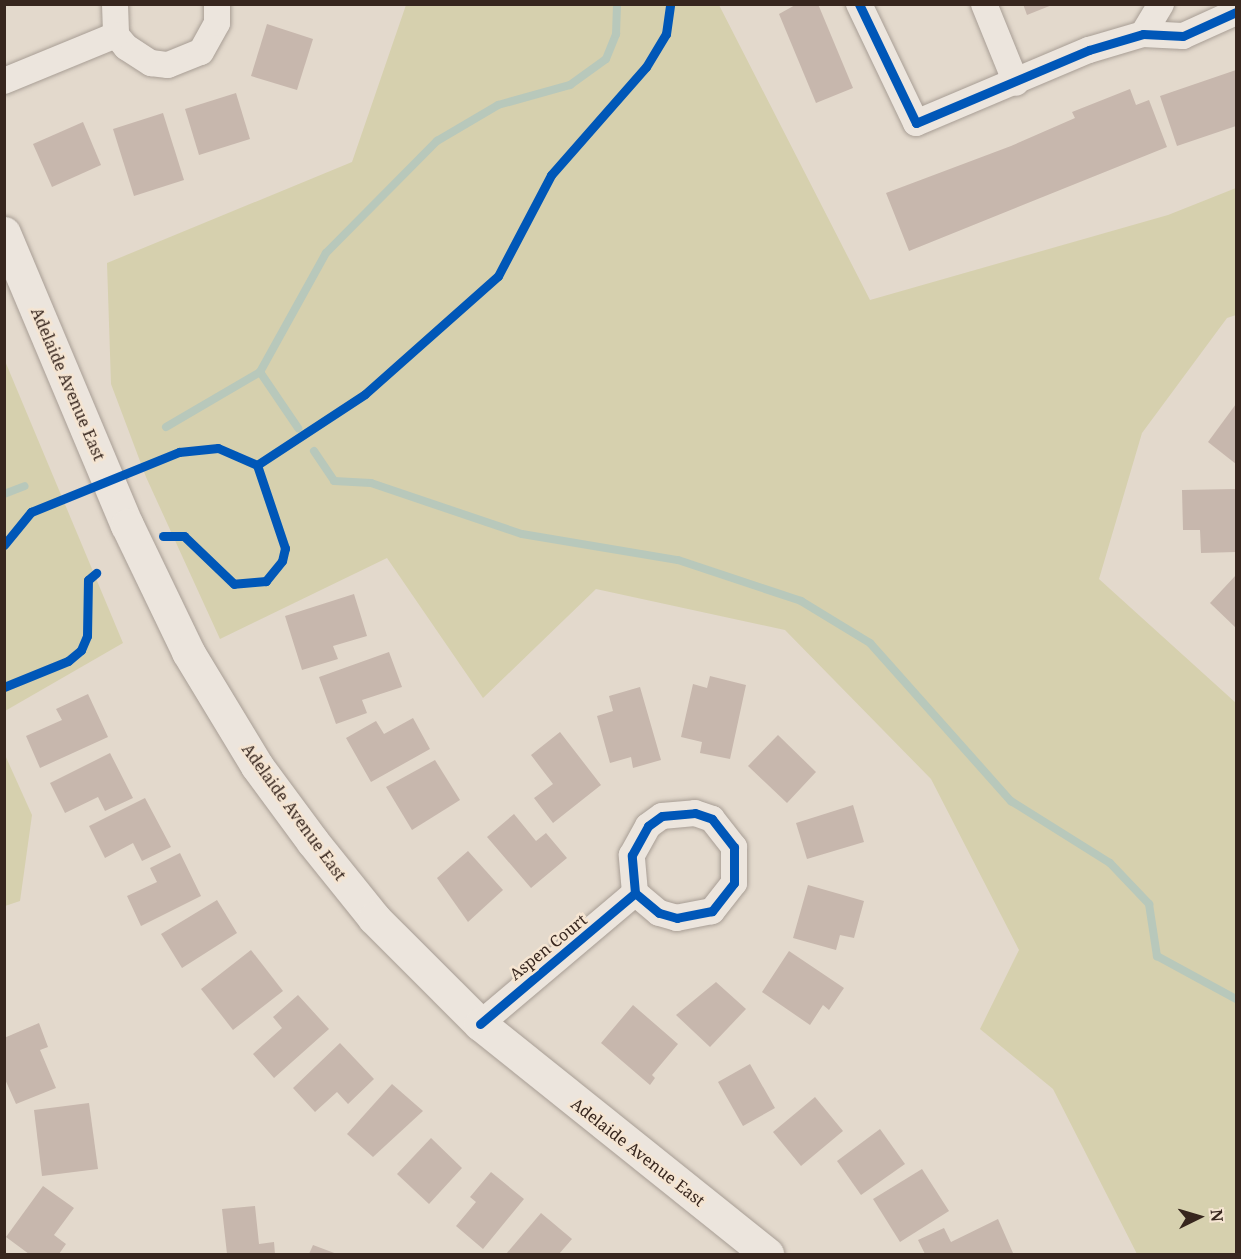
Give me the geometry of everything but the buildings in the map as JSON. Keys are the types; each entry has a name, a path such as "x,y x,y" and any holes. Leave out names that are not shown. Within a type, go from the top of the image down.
{"main road":[{"name":"Adelaide Avenue East","path":"4,233 127,525 188,652 227,719 313,842 374,918 480,1024 767,1254"}],"street":[{"path":"115,4 116,35 135,55 151,63 186,61 211,39 217,4"},
{"path":"859,4 916,123 1016,83 1089,50 1143,34 1183,36 1236,12"},
{"path":"984,4 1016,83"},
{"path":"1143,34 1161,4"},
{"path":"4,81 116,35"},
{"path":"696,813 712,819 734,847 734,883 712,911 677,918 659,913 635,893 632,855 638,839 662,816 696,813"},
{"name":"Aspen Court","path":"480,1024 635,893"}],"shaded area":[{"path":"406,5 719,5 870,300 1168,215 1236,188 1236,315 1227,318 1142,433 1099,579 1236,703 1236,1254 1137,1254 1053,1089 980,1029 1019,950 931,779 785,630 596,589 483,698 387,558 220,639 146,477 111,384 107,263 352,162"},
{"path":"5,361 123,643 4,711"},
{"path":"5,755 32,815 20,901 5,906"}],"waterway":[{"path":"166,427 260,372 326,253 437,141 498,105 570,85 606,59 616,34 617,4"},
{"path":"260,372 298,428"},
{"path":"314,451 334,481 371,483 522,534 678,560 801,601 870,643 1011,801 1110,863 1149,904 1157,956 1236,999"},
{"path":"4,494 25,486"}],"cycle path":[{"path":"257,465 365,394 498,276 551,175 646,67 666,34 670,4"},
{"path":"859,4 916,123 1089,50 1143,34 1183,36 1236,12"},
{"path":"4,545 31,512 179,452 218,448 257,465 285,548 282,561 266,581 234,584 184,536 163,536"},
{"path":"4,687 68,661 81,650 87,636 88,580 96,573"},
{"path":"480,1024 635,893 632,855 648,826 662,816 695,813 712,819 734,847 734,883 712,911 677,918 659,913 635,893"}]}
